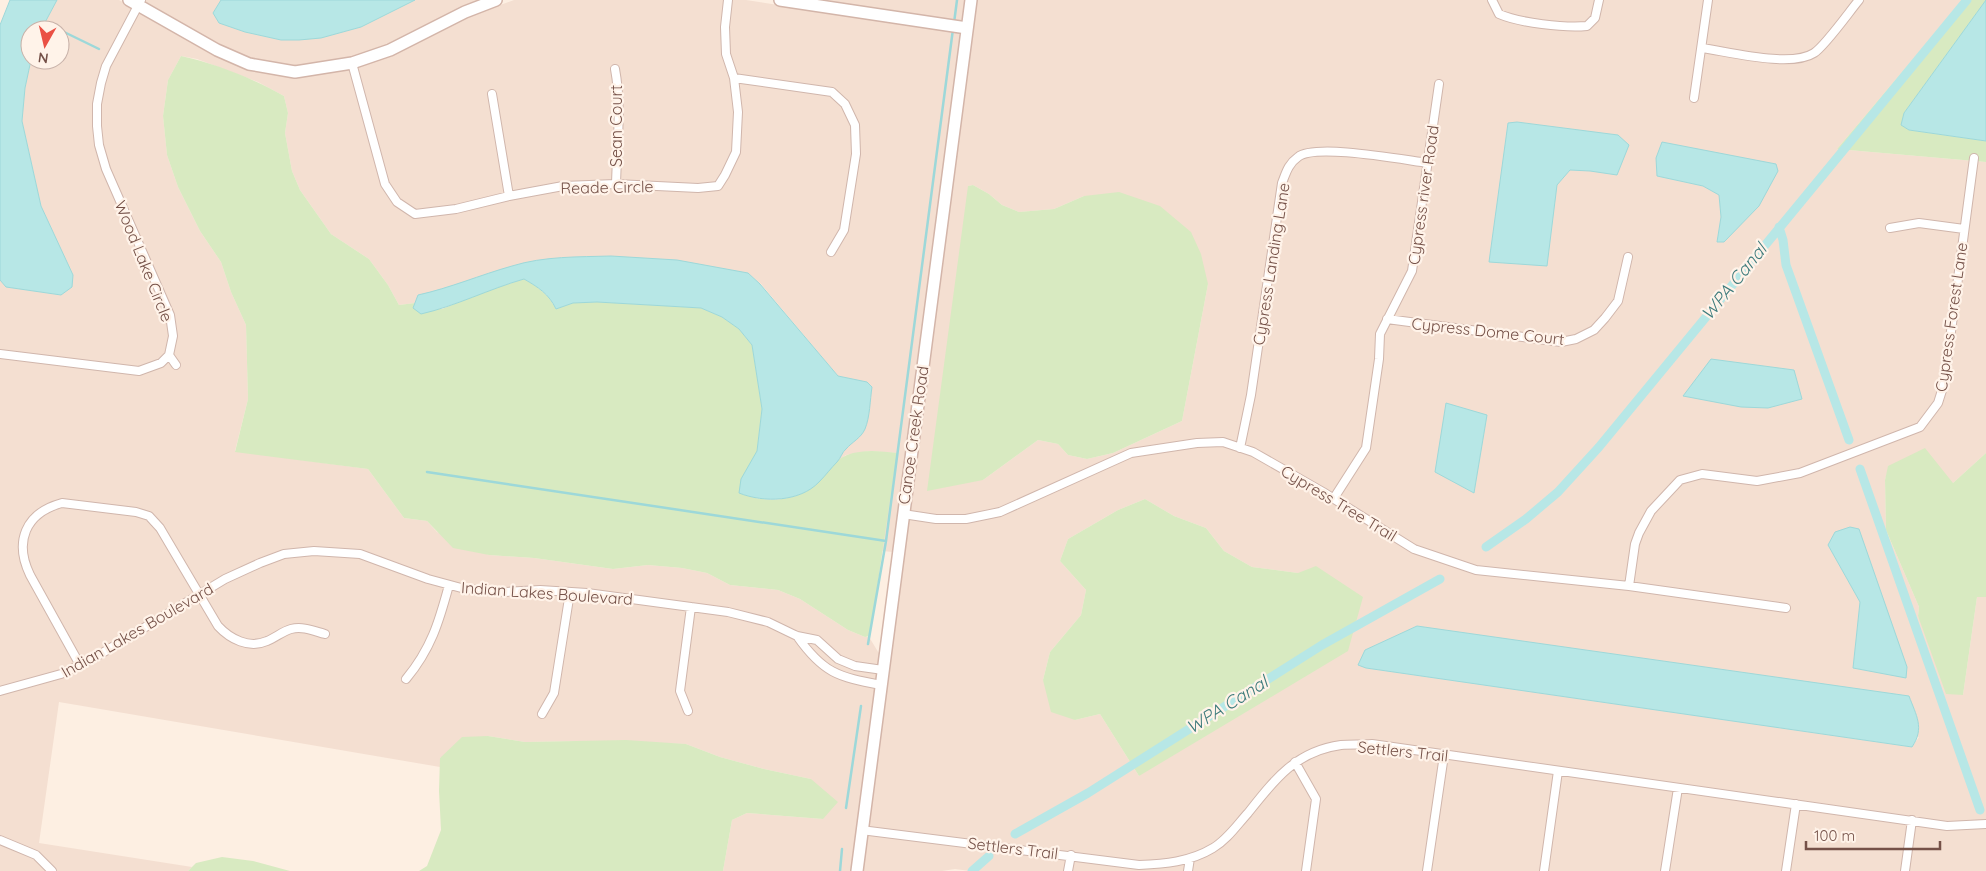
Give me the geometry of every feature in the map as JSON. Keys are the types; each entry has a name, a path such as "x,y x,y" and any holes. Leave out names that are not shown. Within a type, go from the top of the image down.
{"main road":[{"path":"136,2 217,50 249,64 295,72 352,63 390,50 464,12 496,0"},
{"path":"780,0 967,28"},
{"name":"Canoe Creek Road","path":"858,871 861,830 971,0"}],"street":[{"name":"Reade Circle","path":"352,63 386,184 397,202 415,214 456,209 509,196 563,186 616,184 698,188 718,186 726,175 736,152 738,112 734,78 726,54 725,27 728,0"},
{"path":"1492,0 1499,14 1510,19 1576,27 1587,26 1595,18 1598,0"},
{"path":"1694,98 1708,0"},
{"path":"1702,48 1786,60 1803,58 1816,52 1859,0"},
{"name":"Wood Lake Circle","path":"136,2 106,66 97,104 97,126 99,145 106,169 170,315 173,336 168,355"},
{"name":"Sean Court","path":"615,69 618,84 616,184"},
{"path":"734,78 832,92 845,104 855,125 856,154 844,230 831,252"},
{"name":"Cypress river Road","path":"1334,498 1366,448 1379,359 1380,334 1412,271 1439,84"},
{"path":"492,94 509,196"},
{"name":"Cypress Landing Lane","path":"1240,448 1251,394 1282,183 1289,165 1299,156 1311,151 1336,152 1428,163"},
{"name":"Cypress Forest Lane","path":"1629,586 1635,544 1639,533 1651,511 1680,480 1702,474 1757,480 1800,473 1920,428 1938,403 1944,384 1974,158"},
{"path":"1890,228 1919,223 1964,229"},
{"name":"Cypress Dome Court","path":"1387,319 1561,342 1576,339 1594,330 1618,301 1628,258"},
{"path":"0,354 139,371 161,363 168,355 176,365"},
{"name":"Cypress Tree Trail","path":"903,514 936,519 966,519 983,516 1000,512 1131,453 1197,443 1223,442 1253,452 1334,498 1414,549 1476,570 1629,586 1786,608"},
{"path":"80,665 23,562 23,537 33,519 52,506 62,503 136,512 148,516 160,528 218,626 228,636 242,642 254,644 266,642 290,629 302,627 325,634"},
{"name":"Indian Lakes Boulevard","path":"0,691 61,674 80,665 225,579 260,563 284,554 314,551 340,551 360,554 428,579 465,590 570,592 728,612 768,622 797,636 817,640 838,659 856,666 882,670"},
{"path":"406,679 418,663 439,624 449,585"},
{"path":"542,714 554,693 570,592"},
{"path":"688,711 680,691 691,607"},
{"name":"Indian Lakes Boulevard","path":"797,636 808,652 835,674 880,685"},
{"name":"Settlers Trail","path":"861,830 1071,855 1138,865 1168,864 1190,858 1214,848 1232,832 1274,780 1295,762 1314,752 1341,745 1372,744 1948,826 1986,824"},
{"path":"1427,871 1444,754"},
{"path":"1295,762 1316,799 1306,871"},
{"path":"1544,871 1558,771"},
{"path":"1665,871 1678,788"},
{"path":"1786,871 1796,804"},
{"path":"1905,871 1912,820"},
{"path":"0,840 36,855 52,871"},
{"path":"1068,871 1071,855"},
{"path":"1188,871 1190,858"}],"shaded area":[{"path":"57,0 119,0 248,69 353,68 466,17 514,0 746,0 962,33 893,552 882,551 896,453 869,451 846,455 838,461 845,449 859,437 872,387 866,382 838,376 761,284 748,273 611,256 542,260 513,266 447,289 418,295 415,303 399,305 388,285 369,259 331,234 300,190 292,171 285,133 288,113 284,96 258,82 197,59 181,56 168,80 163,116 167,155 178,187 200,231 221,262 231,292 246,325 248,399 235,451 368,469 404,518 427,521 437,532 489,555 534,558 613,569 648,565 682,568 707,573 730,585 778,590 800,599 848,630 869,637 880,655 853,871 723,871 732,820 747,813 823,819 811,779 720,757 686,744 581,741 525,742 488,736 440,758 440,767 59,702 39,843 192,867 188,871 0,871 0,280 7,287 60,295 72,287 72,275 41,206 22,121 29,70 70,70 70,20 46,20"},
{"path":"139,0 221,0 213,13 219,23 245,32 281,40 321,38 361,27 415,0 482,0 388,46 351,58 296,67 251,59 219,45"},
{"path":"815,0 967,0 963,22"},
{"path":"976,0 1963,0 1837,149 1986,162 1986,453 1953,483 1889,466 1885,480 1886,530 1919,607 1918,616 1963,695 1977,597 1986,597 1986,871 970,871 955,869 942,871 862,871","holes":["1517,122 1590,171 1570,170 1557,185","1778,171 1717,241 1721,217 1719,195 1703,186 1657,176","973,185 989,194 1002,205 1019,212 1054,209 1084,196 1208,284 1182,421 1113,453 1087,459 1068,455 1058,444 1038,440 983,480 968,186","1487,415 1474,493 1460,485","1145,499 1174,516 1206,528 1224,551 1252,567 1298,573 1139,776 1100,714 1075,720 1043,680 1050,652 1081,615 1086,590 1060,561 1068,539 1118,510","1828,545 1907,667 1905,677 1853,668 1860,602","1417,626 1919,737 1912,747 1366,668 1365,650"]}],"green space":[{"path":"1963,0 1986,0 1904,113 1901,125 1909,130 1986,141 1986,162 1837,149"},
{"path":"181,56 234,72 284,96 288,113 285,133 292,171 300,190 331,234 369,259 388,285 399,305 415,303 413,308 442,309 481,293 524,279 542,291 556,309 573,303 597,302 701,308 722,317 739,329 752,345 762,409 757,451 740,493 749,497 770,500 802,494 819,482 842,457 853,453 878,451 897,453 870,636 865,637 848,630 800,599 778,590 730,585 707,573 682,568 648,565 613,569 534,558 489,555 453,548 427,521 404,518 368,469 235,452 248,399 246,325 231,292 221,262 200,231 178,187 167,155 163,116 168,80"},
{"path":"973,185 989,194 1002,205 1019,212 1054,209 1084,196 1119,192 1160,206 1191,232 1201,254 1208,284 1182,421 1113,453 1087,459 1068,455 1058,444 1038,440 983,480 927,491 968,186"},
{"path":"1925,448 1953,483 1986,453 1986,597 1977,597 1963,695 1946,694 1918,616 1919,607 1886,530 1885,480 1888,466"},
{"path":"1145,499 1174,516 1206,528 1224,551 1252,567 1298,573 1316,566 1363,597 1348,651 1139,776 1100,714 1075,720 1051,712 1043,680 1050,652 1081,615 1086,590 1060,561 1068,539 1118,510"},
{"path":"488,736 525,742 626,740 686,744 720,757 811,779 838,802 823,819 747,813 732,820 723,871 419,871 427,866 441,830 440,758 462,737"},
{"path":"222,857 253,861 290,871 188,871 196,863"}],"water":[{"path":"10,0 57,0 46,20 20,20 20,70 29,70 22,121 41,206 73,275 72,287 61,295 6,287 0,280 0,25"},
{"path":"221,0 415,0 361,27 321,38 281,40 245,32 219,23 213,13"},
{"path":"1986,0 1986,141 1909,130 1901,125 1904,113"},
{"path":"1517,122 1618,135 1629,145 1617,175 1570,170 1557,185 1547,266 1489,262 1508,123"},
{"path":"1662,142 1776,164 1778,171 1759,206 1724,242 1717,242 1721,217 1719,195 1703,186 1657,176 1656,158"},
{"path":"611,256 677,260 748,273 760,284 838,376 867,382 872,387 868,419 863,432 811,489 802,494 781,499 749,496 739,493 741,479 757,451 762,409 752,345 739,329 722,317 701,308 597,302 573,303 556,309 543,291 524,279 434,311 421,314 413,308 418,295 524,263 536,260"},
{"path":"1711,359 1794,370 1802,399 1768,408 1741,407 1683,396"},
{"path":"1446,403 1487,415 1474,493 1435,472"},
{"path":"1850,527 1859,529 1907,667 1906,678 1853,668 1860,602 1828,545 1835,532"},
{"path":"1417,626 1909,696 1918,722 1918,734 1912,747 1366,668 1358,665 1365,650"}],"waterway":[{"path":"954,23 957,0"},
{"name":"WPA Canal","path":"1486,547 1526,519 1558,492 1599,447 1967,0"},
{"path":"886,541 953,29"},
{"path":"70,35 99,49"},
{"path":"1779,227 1783,240 1786,265 1849,440"},
{"path":"1860,469 1980,810"},
{"path":"427,472 886,541 868,644"},
{"name":"WPA Canal","path":"1015,834 1088,793 1322,645 1440,579"},
{"path":"846,808 861,706"},
{"path":"840,871 842,849"},
{"name":"WPA Canal","path":"972,871 989,856"}]}
